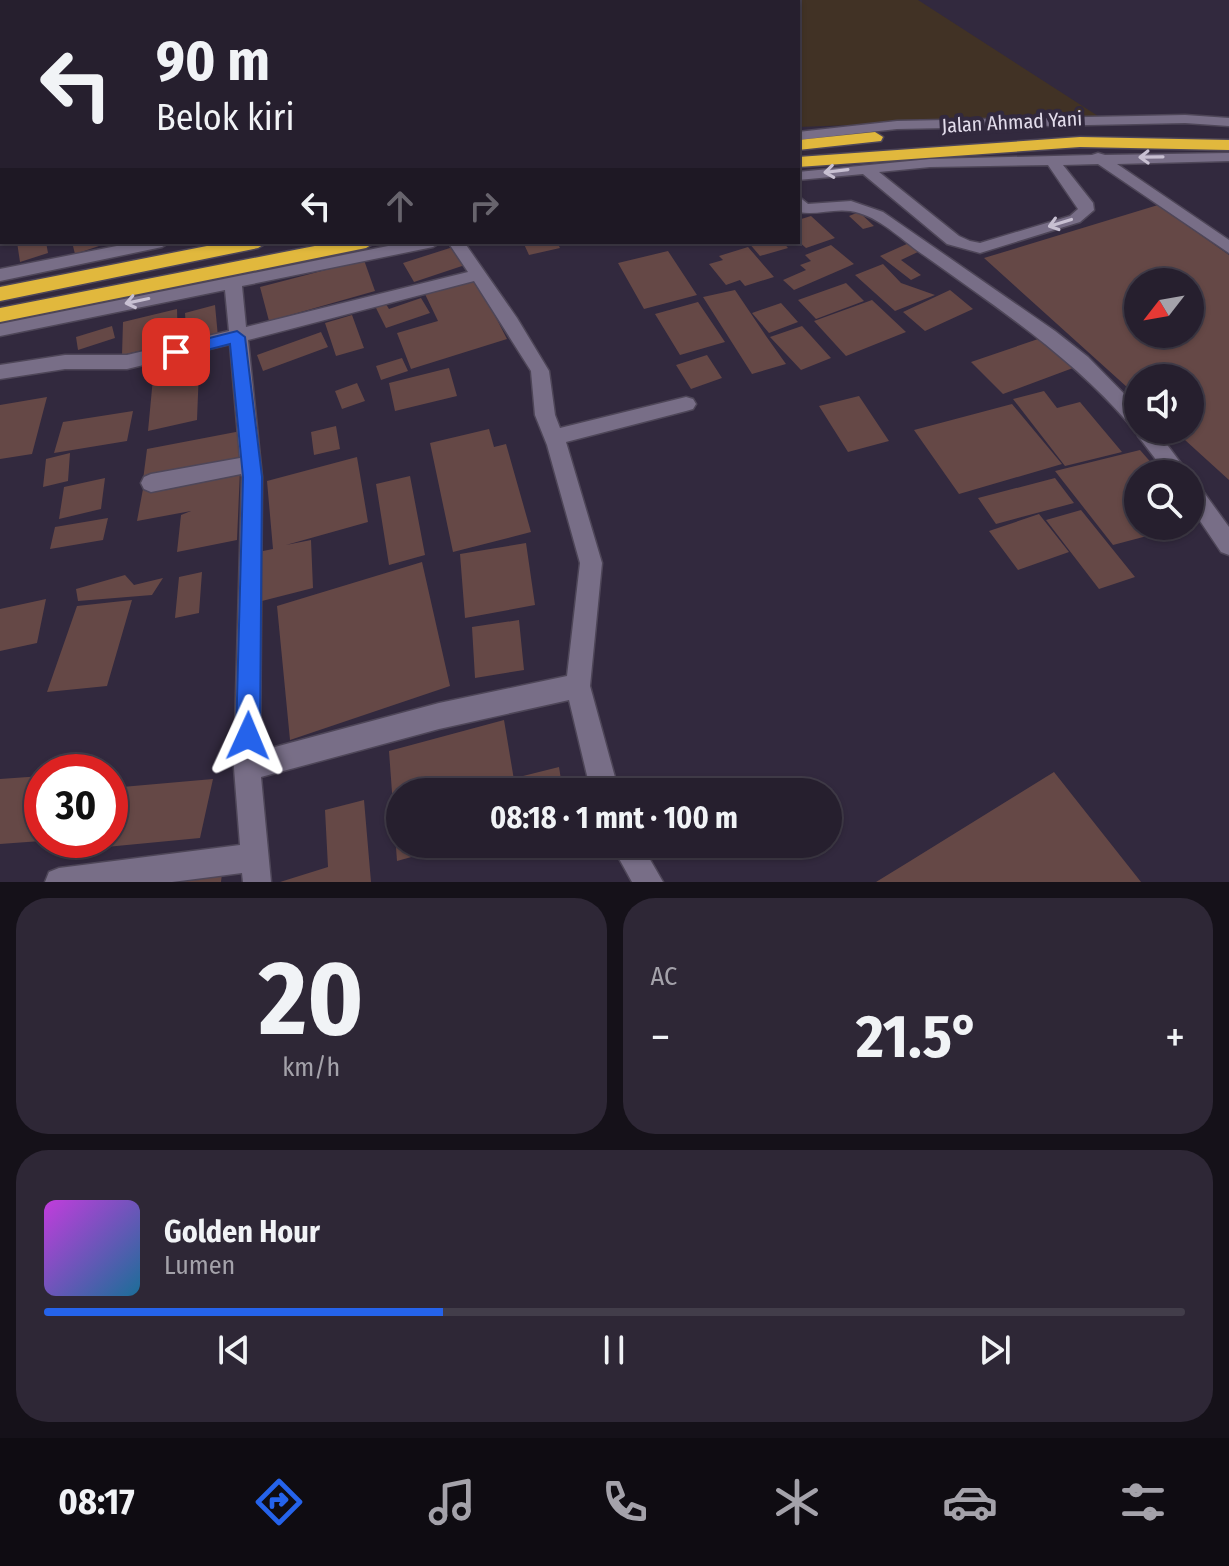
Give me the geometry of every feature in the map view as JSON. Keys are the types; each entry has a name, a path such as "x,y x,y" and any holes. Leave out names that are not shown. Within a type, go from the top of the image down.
{"highway":[{"name":"Jalan Ahmad Yani","path":"800,145 916,135 1195,131 1229,134"},
{"name":"Jalan Ahmad Yani","path":"800,162 1080,142 1229,145"},
{"path":"0,294 248,244"},
{"path":"0,315 356,244"}],"street":[{"path":"800,136 897,125 1169,119 1229,122"},
{"path":"800,176 865,168 1098,157 1229,157"},
{"path":"1098,157 1229,248"},
{"path":"865,168 953,240 980,248 1075,219 1086,210 1085,203 1052,160"},
{"path":"800,204 804,209 841,204 861,206 878,215 1003,303 1087,368 1124,406"},
{"path":"0,275 152,244"},
{"path":"0,330 423,244"},
{"path":"457,244 511,322 540,371 545,415 591,563 578,686 601,778"},
{"path":"0,372 65,362 127,362 477,275"},
{"path":"59,882 257,869 247,768 251,464 233,281"},
{"path":"554,437 686,404"},
{"path":"1156,444 1168,460"},
{"path":"151,483 251,464"},
{"path":"1204,509 1229,545"},
{"path":"247,768 439,716 578,686"},
{"path":"634,858 649,882"}],"shaded area":[{"path":"800,0 918,0 1098,116 800,127"}],"building":[{"path":"1158,205 1229,255 1229,480 1189,444 1204,444 1204,364 1124,364 1124,384 984,258"},
{"path":"859,212 874,226 863,229 849,216"},
{"path":"811,216 835,238 806,248 800,243 800,219"},
{"path":"909,243 920,251 901,260 921,275 911,280 880,256"},
{"path":"17,244 46,244 48,253 20,262"},
{"path":"72,244 98,244 99,246 75,254"},
{"path":"524,244 558,244 560,248 529,255"},
{"path":"750,244 785,244 788,248 760,256"},
{"path":"831,245 854,264 794,290 783,280 806,270 800,265 811,261 805,255"},
{"path":"453,247 465,265 414,282 403,263"},
{"path":"748,247 774,277 745,286 740,280 726,285 709,264 723,260 719,256"},
{"path":"668,251 697,295 644,309 618,263"},
{"path":"364,260 375,291 269,321 260,287"},
{"path":"883,264 901,283 935,295 895,311 855,275"},
{"path":"475,277 507,339 411,369 397,333 438,321 424,292"},
{"path":"846,283 864,301 816,319 798,300"},
{"path":"735,290 786,364 752,374 703,297"},
{"path":"950,290 973,309 925,331 903,312"},
{"path":"421,298 430,313 386,328 374,304 384,301 389,309"},
{"path":"872,300 906,332 846,356 814,321"},
{"path":"698,302 725,342 680,355 655,314"},
{"path":"781,303 798,322 769,333 752,313"},
{"path":"215,305 218,337 187,345 185,313"},
{"path":"177,309 178,342 122,355 123,322"},
{"path":"352,315 364,348 336,356 325,323"},
{"path":"112,326 115,338 78,350 76,337"},
{"path":"802,326 831,358 801,370 770,337"},
{"path":"321,332 328,347 263,371 257,355"},
{"path":"1041,338 1073,368 1003,394 971,362"},
{"path":"707,355 722,378 691,389 676,365"},
{"path":"402,358 408,371 381,380 376,366"},
{"path":"449,368 457,396 395,411 389,383"},
{"path":"199,369 197,420 148,431 153,378"},
{"path":"357,383 365,401 342,409 335,391"},
{"path":"1044,391 1057,408 1080,402 1122,452 1065,466 1013,399"},
{"path":"859,396 889,441 848,452 819,406"},
{"path":"47,397 32,454 0,459 0,405"},
{"path":"1012,404 1062,464 959,494 914,430"},
{"path":"133,411 127,441 54,453 63,422"},
{"path":"336,426 340,449 314,455 311,432"},
{"path":"489,429 494,447 506,444 531,532 453,552 430,443"},
{"path":"241,431 239,461 143,480 147,449"},
{"path":"1140,450 1149,460 1124,460 1124,540 1132,540 1113,545 1055,471"},
{"path":"70,453 68,481 43,487 46,459"},
{"path":"357,457 368,522 286,545 311,540 313,588 258,602 258,552 273,549 267,481"},
{"path":"240,470 237,540 177,552 181,515 191,511 137,521 143,489"},
{"path":"410,476 425,555 389,565 376,484"},
{"path":"105,478 101,509 59,519 64,487"},
{"path":"1055,478 1074,503 996,524 978,498"},
{"path":"1081,510 1135,577 1099,589 1046,520"},
{"path":"1039,514 1069,552 1018,570 989,531"},
{"path":"108,518 103,540 50,549 55,527"},
{"path":"526,543 535,605 465,618 460,554"},
{"path":"422,562 450,686 290,740 277,606"},
{"path":"202,572 199,613 175,618 179,577"},
{"path":"125,575 134,585 163,578 152,595 78,601 76,589"},
{"path":"46,599 37,643 0,651 0,609"},
{"path":"132,600 107,686 47,692 77,606"},
{"path":"519,620 524,670 475,678 472,627"},
{"path":"504,720 514,778 391,778 389,751"},
{"path":"559,767 561,778 519,778"},
{"path":"1054,772 1141,882 876,882 907,863"},
{"path":"24,777 24,842 0,844 0,779"},
{"path":"213,779 200,838 128,845 128,786"},
{"path":"364,800 371,882 280,882 328,867 325,810"},
{"path":"223,864 221,882 155,882"}],"route":[{"path":"176,352 237,337 245,384 252,477 248,736"}]}
